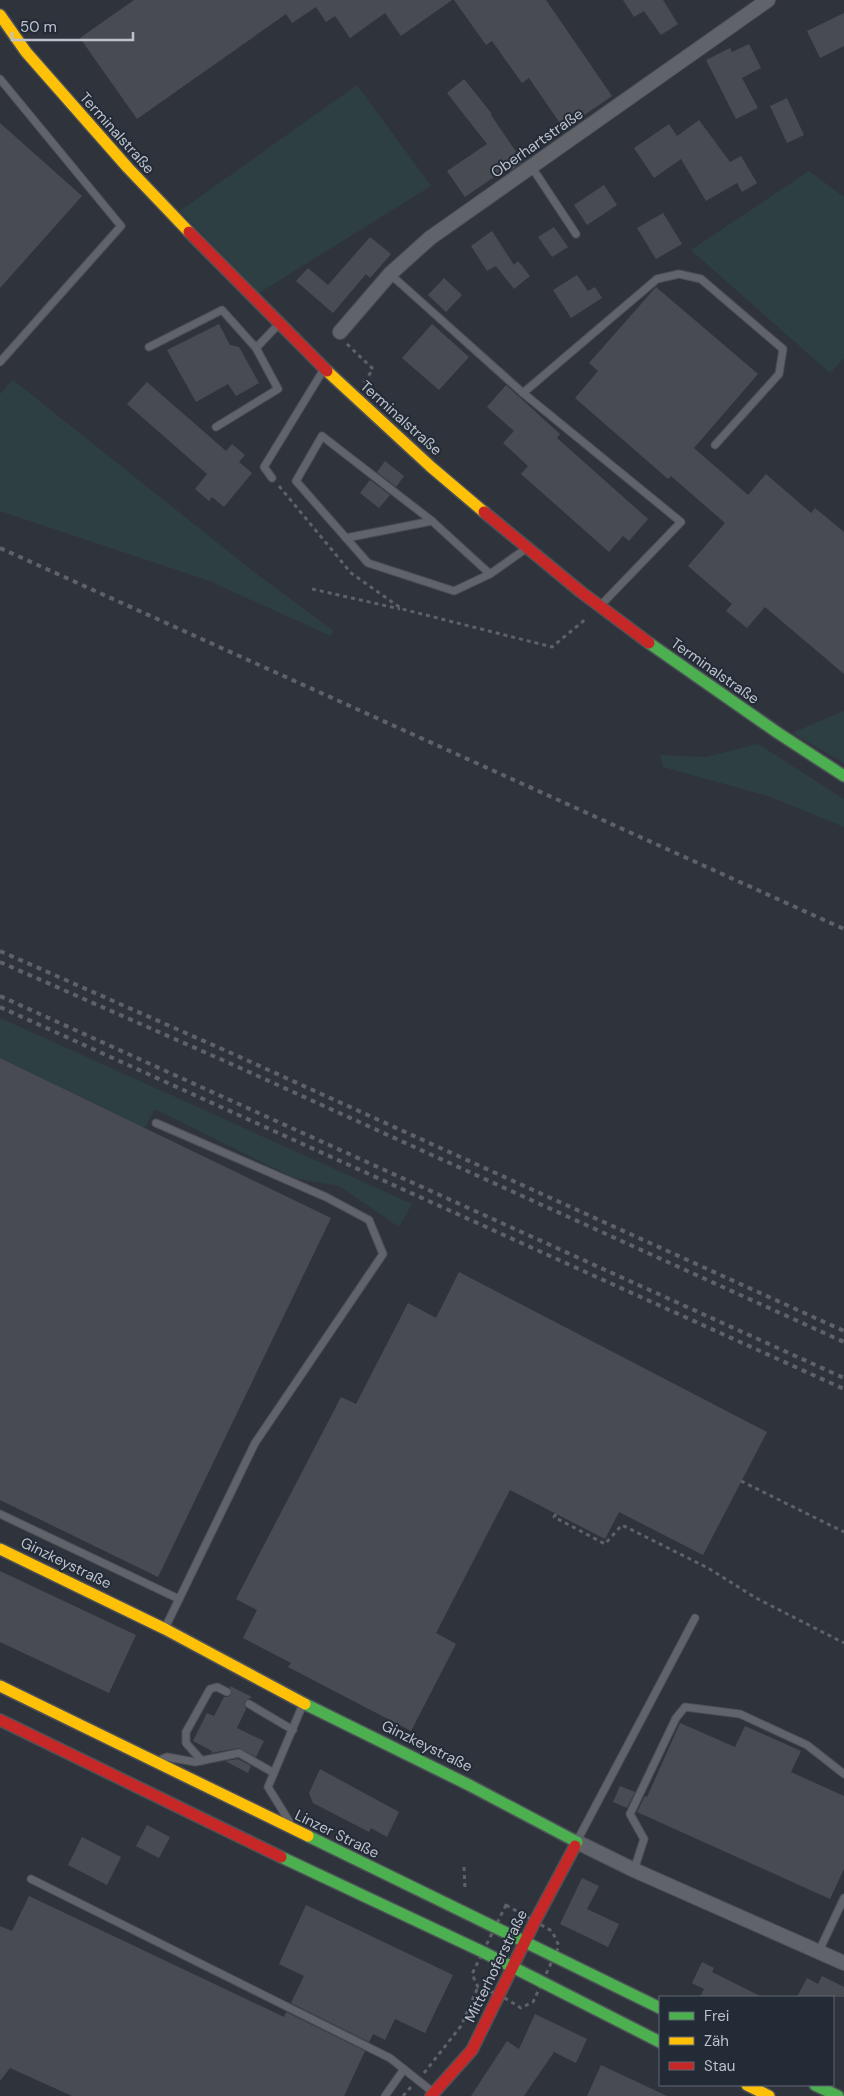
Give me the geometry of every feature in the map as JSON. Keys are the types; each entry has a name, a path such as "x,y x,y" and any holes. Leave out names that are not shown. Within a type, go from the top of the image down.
{"street":[{"name":"Oberhartstraße","path":"340,332 390,274 430,238 768,0"},
{"name":"Terminalstraße","path":"0,15 22,48 126,167 217,263 355,397 527,548 600,606 688,672 844,776"},
{"name":"Ginzkeystraße","path":"0,1549 165,1628 304,1703 470,1785 634,1870 844,1963"},
{"name":"Linzer Straße","path":"0,1686 659,2008"},
{"path":"0,1720 513,1968 659,2041"},
{"name":"Mitterhoferstraße","path":"434,2095 472,2050 577,1842"},
{"path":"749,2086 770,2096"},
{"path":"817,2086 838,2096"}],"lane":[{"path":"0,79 121,226 0,362"},
{"path":"531,166 576,234"},
{"path":"390,274 523,393 681,522 600,606"},
{"path":"523,393 657,280 679,274 701,280 783,349 779,374 715,445"},
{"path":"149,347 222,310 256,348 278,389 216,427"},
{"path":"256,348 278,324"},
{"path":"272,478 264,467 324,368"},
{"path":"490,574 432,521 322,436 296,481 368,563 454,591 490,574 527,548"},
{"path":"346,538 432,521"},
{"path":"156,1123 326,1196 369,1220 383,1254 255,1443 165,1628"},
{"path":"0,1514 179,1599"},
{"path":"577,1842 695,1618"},
{"path":"202,1761 186,1743 186,1732 210,1689 217,1687 227,1692"},
{"path":"294,1830 268,1787 304,1703"},
{"path":"249,1704 293,1730"},
{"path":"634,1870 644,1839 630,1814 676,1718 686,1707 740,1714 807,1745 844,1774"},
{"path":"155,1762 167,1756 195,1762 239,1753 274,1773"},
{"path":"31,1879 390,2058 434,2095"},
{"path":"819,1951 844,1898"},
{"path":"385,2096 404,2069"}],"path":[{"path":"340,332 347,344 373,370 355,397"},
{"path":"312,589 402,609"},
{"path":"741,1481 844,1532"},
{"path":"556,1514 554,1517 605,1544 622,1525 708,1568 756,1598 844,1643"},
{"path":"464,1867 465,1890"},
{"path":"404,2096 461,2026 478,1987"}],"shaded area":[{"path":"357,85 431,186 259,293 180,211"},
{"path":"809,171 844,197 844,358 830,373 691,250"},
{"path":"13,380 258,575 334,631 331,636 207,580 0,511 0,394"},
{"path":"844,711 844,763 792,733"},
{"path":"758,744 844,799 844,827 768,796 663,767 660,755 706,757"},
{"path":"0,1018 412,1204 399,1227 339,1186 294,1178 155,1109 145,1128 0,1058"}],"building":[{"path":"134,0 452,0 401,36 385,13 350,38 335,16 326,22 316,7 292,23 286,14 137,119 80,38"},
{"path":"454,0 546,0 612,96 564,129 529,78 522,83 492,41 486,45"},
{"path":"623,0 663,0 678,24 661,35 644,11 634,17"},
{"path":"844,13 844,46 820,58 807,31"},
{"path":"749,44 761,68 742,78 758,108 736,119 706,60 730,48 732,52"},
{"path":"464,79 492,114 523,162 510,171 507,168 465,197 447,171 487,144 447,93"},
{"path":"787,98 804,135 787,143 770,106"},
{"path":"699,120 730,162 741,156 757,183 742,192 737,183 706,201 681,159 654,178 634,148 669,124 677,136"},
{"path":"0,123 82,196 0,288"},
{"path":"604,185 617,205 587,225 574,205"},
{"path":"663,213 682,244 656,259 637,228"},
{"path":"554,227 568,247 552,257 538,237"},
{"path":"492,231 514,265 518,261 530,276 514,289 496,266 487,271 471,246"},
{"path":"370,237 391,254 370,278 366,274 333,313 296,281 308,268 328,285"},
{"path":"577,275 588,291 595,287 602,298 571,318 553,290"},
{"path":"444,278 462,295 446,312 428,295"},
{"path":"656,287 758,374 694,448 748,495 766,474 811,513 815,508 844,532 844,674 765,607 747,628 726,611 732,604 688,566 725,523 671,476 668,479 575,398 598,371 589,363"},
{"path":"219,324 230,345 239,347 259,383 236,396 228,384 196,402 167,350"},
{"path":"432,324 469,357 439,390 402,358"},
{"path":"147,382 226,451 232,444 245,455 239,462 252,473 224,507 212,497 209,501 195,489 207,474 127,404"},
{"path":"506,385 560,434 557,438 648,519 629,541 623,536 609,552 521,474 528,466 503,443 514,431 487,407"},
{"path":"385,461 404,476 396,487 377,472"},
{"path":"370,480 390,495 379,508 360,493"},
{"path":"0,1058 331,1218 158,1577 0,1500"},
{"path":"459,1272 767,1432 703,1555 619,1512 605,1539 510,1490 436,1633 456,1644 411,1731 288,1667 291,1663 243,1638 257,1610 236,1599 341,1397 356,1404 408,1303 436,1318"},
{"path":"0,1571 136,1635 109,1693 0,1642"},
{"path":"230,1686 252,1697 244,1702 246,1709 237,1728 264,1741 256,1757 239,1748 211,1753 212,1751 193,1741 207,1713 214,1716 224,1697 231,1695"},
{"path":"680,1723 735,1747 745,1726 801,1751 791,1772 844,1796 844,1869 830,1899 637,1812 645,1796 647,1797"},
{"path":"238,1759 251,1766 248,1773 225,1761"},
{"path":"320,1769 399,1812 387,1837 371,1828 369,1832 313,1803 309,1793"},
{"path":"620,1786 635,1792 627,1808 613,1802"},
{"path":"147,1825 170,1837 159,1858 136,1846"},
{"path":"82,1837 121,1857 107,1885 68,1865"},
{"path":"582,1878 599,1886 587,1909 619,1924 608,1947 560,1924"},
{"path":"29,1896 284,2017 286,2012 365,2051 344,2096 72,2096 10,2068 0,2081 0,1926 12,1931"},
{"path":"306,1905 453,1975 425,2033 395,2019 385,2040 373,2034 369,2042 291,2003 304,1976 279,1964"},
{"path":"702,1962 714,1968 712,1972 760,1996 700,1996 704,1989 692,1983"},
{"path":"822,1976 844,1987 844,1997 798,1996 807,1978 818,1984"},
{"path":"535,2014 587,2039 576,2063 554,2052 524,2096 471,2096 507,2041 519,2049"},
{"path":"601,2065 667,2096 587,2096"}],"railway":[{"path":"0,548 844,929"},
{"path":"0,951 231,1053 844,1331"},
{"path":"0,962 227,1062 844,1342"},
{"path":"0,996 844,1378"},
{"path":"0,1007 844,1389"}],"traffic: fast":[{"path":"649,643 778,733 844,776"},
{"path":"305,1704 469,1785 577,1842 575,1846"},
{"path":"308,1836 659,2008"},
{"path":"281,1857 483,1952 659,2041"},
{"path":"817,2086 838,2096"}],"traffic: slow":[{"path":"0,15 26,52 128,168 189,232"},
{"path":"327,371 431,467 484,512"},
{"path":"0,1549 165,1629 305,1704"},
{"path":"0,1686 308,1836"},
{"path":"749,2086 769,2096"}],"traffic: jam":[{"path":"189,232 327,371"},
{"path":"484,512 581,592 649,643"},
{"path":"0,1720 281,1857"},
{"path":"431,2096 472,2050 535,1921 575,1846"}]}
